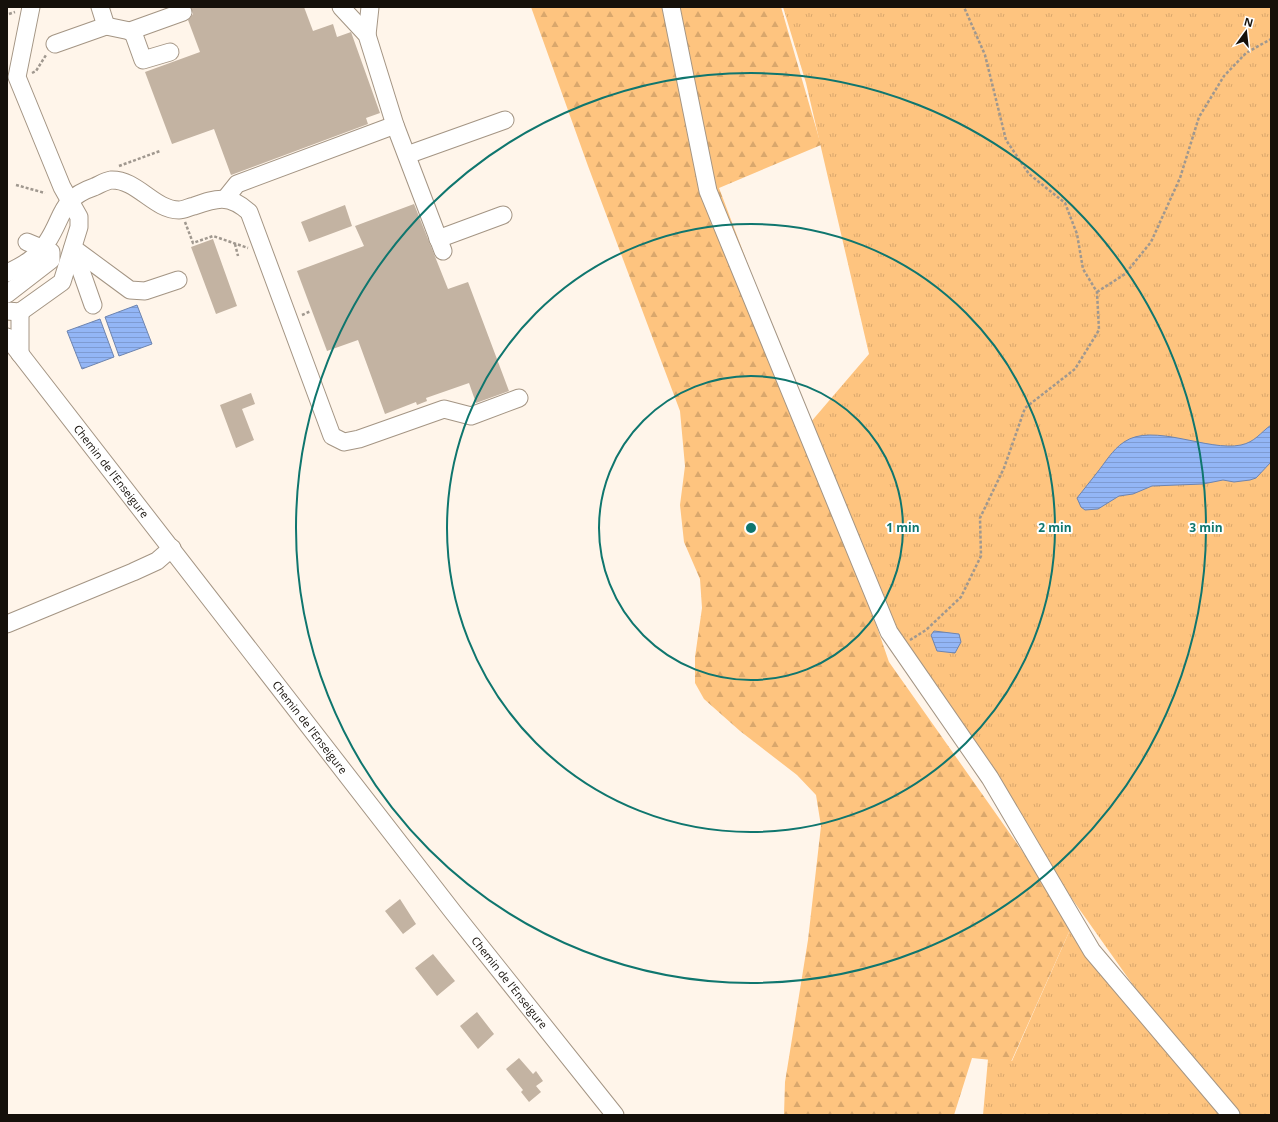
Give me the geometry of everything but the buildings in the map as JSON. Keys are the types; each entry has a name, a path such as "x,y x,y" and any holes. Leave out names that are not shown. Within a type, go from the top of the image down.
{"street":[{"path":"100,7 106,26"},
{"path":"341,7 367,35"},
{"path":"370,7 367,35 395,125 440,245 503,216"},
{"path":"671,7 708,191 889,632 990,778 1092,951 1231,1115"},
{"path":"20,354 14,312 62,282 79,227 79,217 69,202 17,77 23,9"},
{"path":"51,49 106,26 130,31 183,12"},
{"path":"130,31 134,36 143,60 170,52"},
{"path":"406,155 505,120"},
{"path":"225,199 237,184 395,125"},
{"path":"34,245 48,241 60,213 79,192 111,180 129,184 156,202 172,209 180,210 216,198 239,203 249,212 332,436 344,442 359,439 444,409 471,416 519,398"},
{"path":"7,273 27,264 34,245"},
{"path":"7,294 51,260 51,252 34,245"},
{"path":"73,248 130,290 145,291 178,280"},
{"path":"73,248 93,305"},
{"name":"Chemin de l'Enseigure","path":"7,338 172,548 453,912 615,1115"},
{"path":"7,624 157,561 172,548"}],"path":[{"path":"900,647 926,630 961,597 981,556 980,518 1004,468 1025,408 1075,369 1099,330 1097,292 1083,269 1077,234 1065,202 1029,174 1006,140 985,55 964,7"},
{"path":"9,14 23,9"},
{"path":"1097,292 1125,274 1151,242 1180,178 1199,117 1224,76 1246,53 1271,38"},
{"path":"26,75 36,71 51,49"},
{"path":"16,186 45,193"},
{"path":"184,220 193,243 213,236 252,250"},
{"path":"234,244 238,256"},
{"path":"300,311 301,315 312,310"}],"green space":[{"path":"531,7 781,7 821,145 719,188 798,397 889,662 1073,923 1011,1062 972,1058 954,1115 784,1115 785,1082 808,940 821,826 816,795 797,775 740,731 704,699 695,683 695,657 702,608 700,579 684,542 680,505 685,466 680,411 588,166"},
{"path":"783,7 1271,7 1271,1115 1230,1115 1218,1105 895,649 810,423 869,354 806,83"},
{"path":"1073,923 1222,1115 983,1115 988,1059 1012,1061"}],"water":[{"path":"137,305 152,344 119,356 105,317"},
{"path":"100,319 114,357 82,369 67,331"},
{"path":"1271,425 1271,462 1256,478 1234,482 1223,480 1203,484 1152,486 1133,494 1119,496 1098,509 1085,510 1081,507 1077,498 1116,449 1124,442 1136,437 1150,435 1165,436 1213,445 1241,445 1254,439"},
{"path":"934,631 959,634 961,642 955,653 937,651 931,635"}]}
